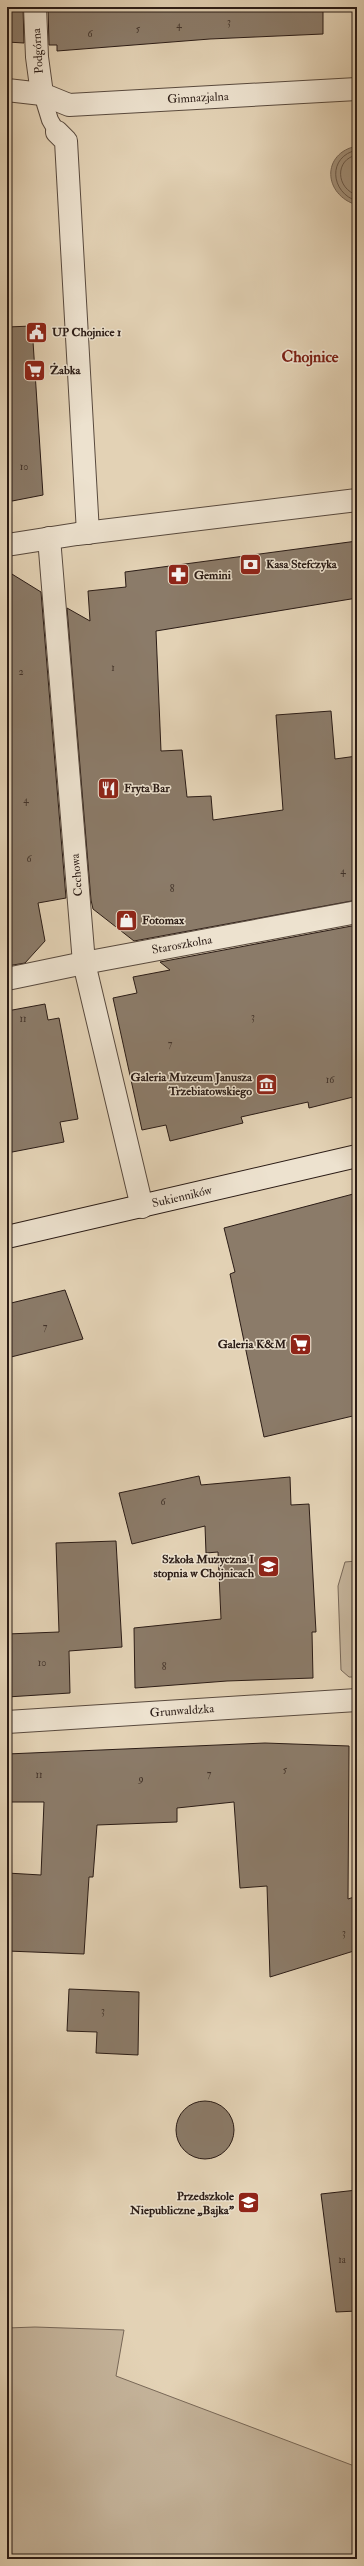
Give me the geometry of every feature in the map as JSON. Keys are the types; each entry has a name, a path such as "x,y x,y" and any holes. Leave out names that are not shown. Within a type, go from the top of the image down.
{"street":[{"name":"Podgórna","path":"35,7 37,57 42,94"},
{"name":"Gimnazjalna","path":"7,90 42,94 69,105 357,89"},
{"path":"56,132 66,140 82,533"},
{"path":"7,545 82,533 357,500"},
{"name":"Cechowa","path":"49,538 84,963 142,1207"},
{"name":"Staroszkolna","path":"7,979 84,963 357,912"},
{"name":"Sukienników","path":"7,1237 142,1207 357,1156"},
{"name":"Grunwaldzka","path":"7,1722 357,1700"}],"lane":[{"path":"42,94 50,120 56,132"}],"shaded area":[{"path":"357,1561 357,1677 349,1677 341,1670 338,1586 345,1562"},
{"path":"35,2327 124,2330 116,2376 357,2467 357,2559 7,2559 7,2328"}],"water":[{"path":"357,146 357,205 346,200 338,193 333,184 331,174 332,165 337,157 345,150"}],"building":[{"path":"7,7 23,7 24,43 7,42"},
{"path":"48,7 323,7 323,34 210,39 57,51 57,45 49,45"},
{"path":"32,326 43,495 7,502 7,327"},
{"path":"357,541 357,598 156,631 161,751 182,750 187,797 211,796 213,820 283,810 276,715 331,711 335,759 357,756 357,900 134,941 93,909 91,900 67,608 90,621 88,591 126,587 125,572"},
{"path":"7,571 41,592 66,898 38,903 45,941 25,963 7,966"},
{"path":"357,925 357,1096 309,1108 308,1102 241,1117 243,1123 170,1141 166,1125 142,1130 113,998 137,993 133,977 170,970 160,962"},
{"path":"45,1004 48,1020 59,1018 78,1119 60,1122 64,1142 7,1153 7,1011"},
{"name":"Galeria K&M","path":"357,1193 357,1415 264,1437 230,1274 235,1272 224,1228"},
{"path":"65,1290 83,1339 7,1358 7,1304"},
{"name":"Szkoła Muzyczna I stopnia w Chojnicach","path":"199,1476 201,1485 290,1477 291,1505 309,1504 316,1632 312,1632 313,1678 227,1681 135,1688 134,1628 221,1619 218,1552 206,1553 205,1526 132,1544 119,1493"},
{"path":"116,1541 122,1647 69,1651 70,1693 7,1697 7,1634 59,1632 56,1543"},
{"path":"265,1743 349,1746 348,1899 357,1896 357,1950 270,1977 267,1886 240,1888 234,1802 177,1808 177,1822 97,1825 93,1877 89,1877 84,1954 7,1951 7,1873 41,1875 44,1802 7,1802 7,1754"},
{"path":"69,1989 139,1992 138,2055 96,2053 97,2032 67,2031"},
{"path":"205,2101 221,2106 229,2114 234,2130 229,2146 221,2154 205,2159 189,2154 181,2146 176,2130 181,2114 189,2106"},
{"path":"357,2190 357,2311 336,2312 321,2194"}],"place":[{"name":"UP Chojnice 1","path":"36,332"},
{"name":"Żabka","path":"34,370"},
{"name":"Kasa Stefczyka","path":"251,564"},
{"name":"Gemini","path":"178,575"},
{"name":"Fryta Bar","path":"108,788"},
{"name":"Fotomax","path":"126,920"},
{"name":"Galeria Muzeum Janusza Trzebiatowskiego","path":"267,1084"},
{"name":"Galeria K&M","path":"301,1344"},
{"name":"Szkoła Muzyczna I stopnia w Chojnicach","path":"269,1566"},
{"name":"Przedszkole Niepubliczne „Bajka”","path":"249,2203"}],"district":[{"name":"Chojnice","path":"310,357"}]}
